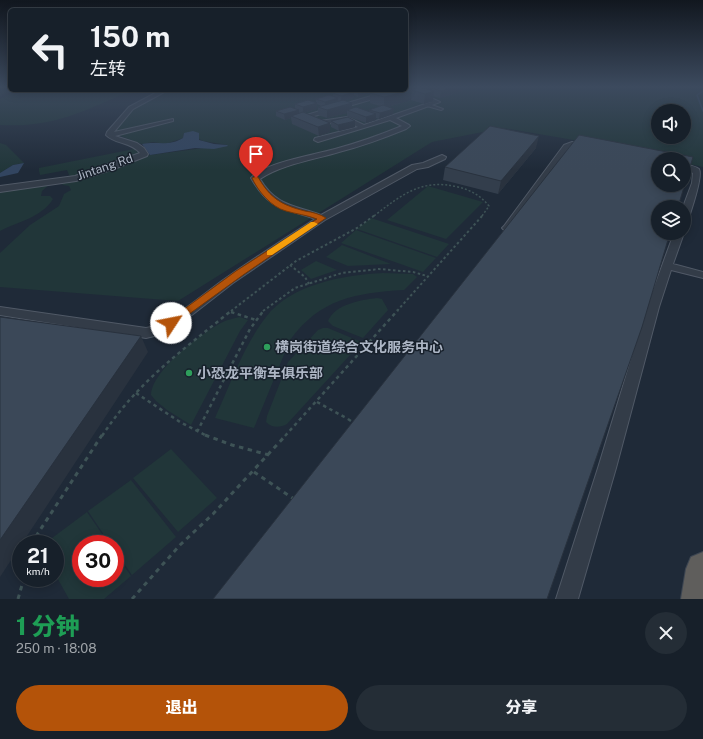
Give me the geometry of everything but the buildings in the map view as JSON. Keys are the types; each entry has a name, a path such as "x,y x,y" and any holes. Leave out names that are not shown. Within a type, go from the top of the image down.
{"highway":[{"path":"699,599 703,569"}],"street":[{"path":"125,114 113,127 110,135 171,120"},
{"path":"316,114 305,117 319,123 340,119 347,120 364,127"},
{"path":"318,140 364,127 402,114"},
{"path":"322,218 286,209 276,203 259,185 256,178 260,174 277,168 346,148 407,126 390,118"},
{"name":"Jintang Rd","path":"0,189 76,178 145,155 142,150 135,145 110,135"},
{"path":"499,238 567,147 572,144 596,147"},
{"path":"0,311 146,333 158,331 184,315 248,268 322,218 415,167 425,165 442,157"},
{"path":"690,200 696,183 697,172 691,169"},
{"path":"567,599 607,468 653,307 676,240"},
{"path":"667,266 703,275"}],"path":[{"path":"37,535 113,419 136,393 166,362 261,286 290,265 321,246 357,228 402,196 417,188 426,185 442,184 474,192 486,202 489,206 488,209 427,276 317,402 254,472 214,514 180,545 132,599"},
{"path":"290,265 305,277 309,284"},
{"path":"197,432 250,329 265,309 289,292 295,288 342,274 379,269 413,272 427,276"},
{"path":"230,312 256,320"},
{"path":"136,393 197,432 269,455"},
{"path":"317,402 360,426"},
{"path":"254,472 299,502"},
{"path":"18,599 21,587"}],"green space":[{"path":"0,114 76,114 53,121 28,125 0,125"},
{"path":"123,114 651,114 651,144 691,144 691,114 703,114 703,167 691,164 691,152 651,152 651,153 503,128 432,142 178,301 0,287 0,253 30,225 59,206 64,194 71,190 69,186 63,185 60,182 150,155 227,145 203,141 184,133 183,138 165,144 153,142 142,144 115,134 113,128 109,128"},
{"path":"0,143 6,145 24,163 13,165 0,173"},
{"path":"134,149 139,153 111,162 113,164 72,177 69,175 67,170 40,175 39,168"},
{"path":"51,183 42,191 41,196 50,196 53,199 42,211 0,231 0,186"},
{"path":"428,186 483,202 446,239 387,220"},
{"path":"371,218 449,244 437,257 357,229"},
{"path":"356,230 436,258 423,272 341,243"},
{"path":"342,245 391,264 348,266 326,257"},
{"path":"316,261 337,270 311,279 301,270"},
{"name":"横岗街道综合文化服务中心","path":"383,273 413,274 417,277 404,290 370,293 354,296 340,301 326,307 302,326 290,340 254,428 215,418 251,340 266,317 277,306 289,296 319,283 352,276"},
{"name":"横岗街道综合文化服务中心","path":"377,298 382,299 388,310 363,338 333,326 328,321 331,315 342,307 356,302"},
{"name":"小恐龙平衡车俱乐部","path":"240,317 248,320 240,331 191,425 167,410 156,401 151,395 154,385 160,374 180,353 215,326 225,321"},
{"name":"横岗街道综合文化服务中心","path":"328,328 361,343 287,424 279,427 271,425 266,422 267,416 288,362 318,330"},
{"path":"171,449 217,498 178,532 133,478"},
{"path":"131,480 176,537 132,575 124,564 124,535 104,535 88,511"},
{"path":"87,512 103,535 72,535 72,587 118,587 104,599 69,599 62,587 64,587 64,535 56,535"},
{"path":"124,566 131,576 124,582"}],"water":[{"path":"193,131 199,133 199,140 228,146 214,149 195,148 150,155 142,144 178,141 183,138 184,133"},
{"path":"24,163 18,173 0,177 0,173 13,165"}],"slow traffic":[{"path":"270,253 314,224"}],"place":[{"name":"横岗街道综合文化服务中心","path":"267,347"},
{"name":"小恐龙平衡车俱乐部","path":"189,373"}],"route":[{"path":"171,323 240,273 322,218 286,209 276,203 259,185 256,178"}]}
